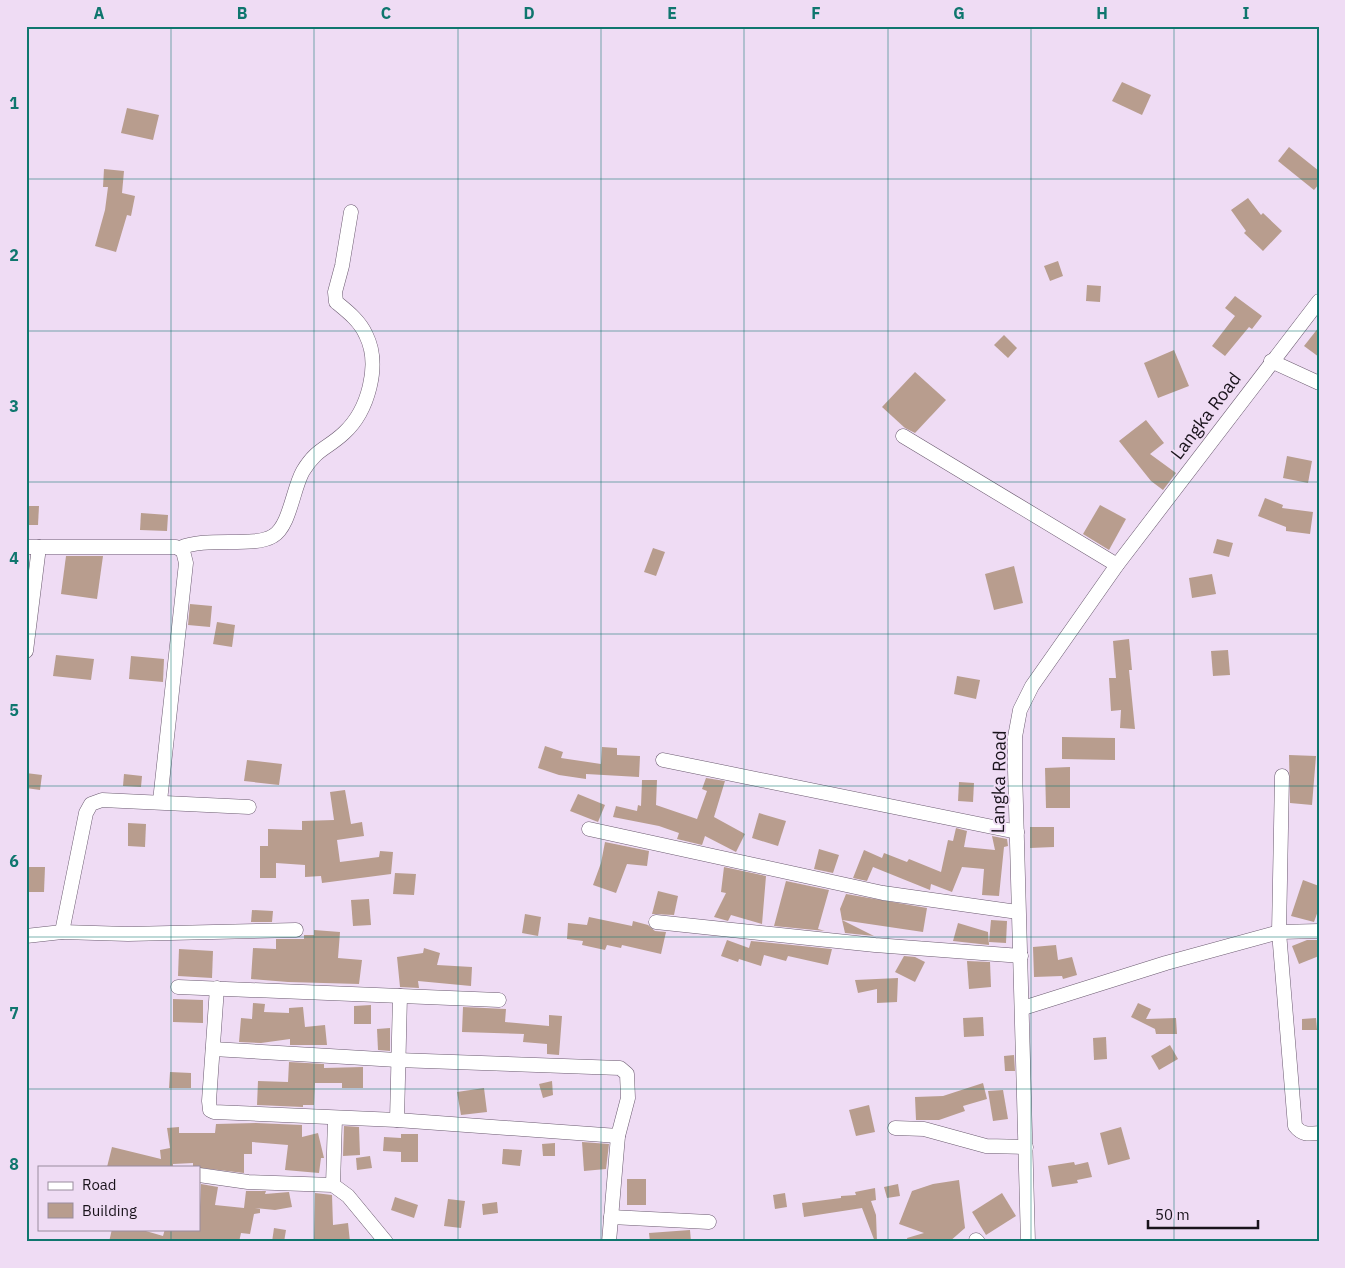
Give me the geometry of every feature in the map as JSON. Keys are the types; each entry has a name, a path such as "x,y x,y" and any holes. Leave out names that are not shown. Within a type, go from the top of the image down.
{"street":[{"path":"26,651 33,547 180,548 198,543 262,540 273,536 280,529 302,472 317,451 344,433 360,410 370,383 373,358 366,335 355,319 336,302 335,292 342,266 351,212"},
{"name":"Langka Road","path":"1028,1242 1023,1008 1018,912 1015,737 1020,710 1032,686 1117,566 1271,361 1319,301"},
{"path":"1271,361 1319,383"},
{"path":"903,436 1117,566"},
{"path":"160,802 186,563 185,556 180,548"},
{"path":"663,760 1017,832"},
{"path":"1282,776 1279,932 1295,1126 1299,1132 1307,1134 1319,1133"},
{"path":"62,932 86,813 91,804 102,800 249,807"},
{"path":"589,829 883,893 1018,912"},
{"path":"656,922 875,945 1021,956"},
{"path":"26,936 62,932 128,934 296,930"},
{"path":"1023,1008 1166,963 1279,932 1319,931"},
{"path":"178,987 500,1000"},
{"path":"217,988 209,1101 210,1110 218,1113 398,1120 618,1136"},
{"path":"398,1120 397,1060 400,996"},
{"path":"213,1049 397,1060 620,1068 627,1074 628,1098 618,1136 609,1242"},
{"path":"333,1185 335,1119"},
{"path":"895,1128 924,1129 986,1146 1026,1147"},
{"path":"200,1175 248,1182 333,1185 348,1196 386,1242"},
{"path":"611,1217 709,1222"}],"building":[{"path":"1122,82 1151,95 1142,115 1112,101"},
{"path":"127,108 159,115 153,140 121,133"},
{"path":"1289,147 1319,171 1319,184 1314,190 1278,161"},
{"path":"104,169 124,171 122,193 135,196 131,216 127,215 116,252 95,246 105,210 108,187 103,187"},
{"path":"1248,198 1261,215 1263,213 1282,231 1263,251 1244,233 1246,231 1231,210"},
{"path":"1058,261 1063,276 1050,281 1044,266"},
{"path":"1087,285 1101,286 1100,302 1086,301"},
{"path":"1235,296 1262,316 1252,329 1249,327 1225,356 1212,346 1235,316 1225,308"},
{"path":"1319,327 1319,357 1304,346"},
{"path":"1004,335 1017,348 1008,358 994,345"},
{"path":"1174,350 1189,386 1158,398 1144,363"},
{"path":"915,372 946,400 915,433 905,428 882,407"},
{"path":"1146,420 1164,443 1150,454 1176,473 1163,490 1151,481 1119,441"},
{"path":"1287,456 1312,461 1308,483 1283,478"},
{"path":"1265,498 1283,505 1282,508 1313,512 1310,534 1286,531 1286,527 1258,516"},
{"path":"1100,505 1126,519 1109,550 1083,534"},
{"path":"26,506 39,506 38,525 26,525"},
{"path":"141,513 168,515 167,531 140,530"},
{"path":"1217,539 1233,543 1229,557 1213,553"},
{"path":"653,548 665,552 656,576 644,572"},
{"path":"66,556 103,556 97,599 61,594"},
{"path":"1014,566 1023,603 994,610 985,574"},
{"path":"1212,574 1216,594 1192,598 1189,578"},
{"path":"190,604 212,606 210,627 188,625"},
{"path":"217,622 235,625 232,647 213,644"},
{"path":"1129,639 1132,670 1129,670 1135,729 1120,728 1121,710 1111,711 1109,678 1116,678 1113,641"},
{"path":"1228,650 1230,675 1213,676 1211,651"},
{"path":"56,655 94,659 91,680 53,676"},
{"path":"131,656 164,659 163,682 129,679"},
{"path":"957,676 980,680 976,699 954,694"},
{"path":"1062,737 1115,738 1115,760 1062,759"},
{"path":"545,746 563,752 561,758 601,764 602,747 617,748 617,755 640,756 639,777 586,774 586,779 559,775 538,768"},
{"path":"1289,755 1316,756 1312,805 1290,803"},
{"path":"247,760 282,764 279,785 244,781"},
{"path":"1070,767 1070,808 1046,808 1045,768"},
{"path":"26,773 42,775 40,790 26,788"},
{"path":"124,774 142,776 141,787 123,786"},
{"path":"706,778 725,781 714,817 745,834 736,852 705,836 702,845 677,839 679,833 659,826 613,817 616,806 637,811 638,805 641,806 642,780 657,780 656,805 697,819 707,791 702,789"},
{"path":"959,782 974,783 973,802 958,801"},
{"path":"345,790 351,824 362,822 364,836 337,840 340,862 379,857 380,851 393,852 391,874 322,883 321,876 305,877 305,865 276,863 276,878 260,878 260,846 268,846 268,829 302,830 302,821 334,820 330,792"},
{"path":"578,794 605,805 598,822 570,811"},
{"path":"759,813 786,821 778,846 752,838"},
{"path":"128,823 146,824 145,847 128,846"},
{"path":"1030,827 1054,827 1054,847 1030,848"},
{"path":"956,828 967,831 964,847 995,850 992,836 1007,839 1008,846 1004,847 999,896 982,895 984,869 962,867 952,892 931,884 930,890 873,867 867,881 853,878 864,850 882,858 884,853 907,862 909,859 941,872 948,840 953,841"},
{"path":"605,842 649,851 647,866 627,864 616,893 593,885 601,863"},
{"path":"819,849 839,855 833,873 814,869"},
{"path":"28,867 45,867 44,892 27,892"},
{"path":"724,867 766,876 762,924 731,915 728,921 714,917 726,893 721,892"},
{"path":"395,873 416,874 414,895 393,894"},
{"path":"1303,880 1319,886 1319,908 1314,922 1291,916"},
{"path":"786,881 829,890 818,929 825,931 774,926"},
{"path":"658,891 678,896 674,915 652,914"},
{"path":"846,894 927,908 923,932 842,920 840,909"},
{"path":"369,899 371,925 353,926 351,900"},
{"path":"252,910 273,911 272,922 251,922"},
{"path":"525,914 541,917 538,936 522,933"},
{"path":"589,917 632,926 633,921 648,925 655,931 666,932 661,954 622,945 621,948 607,945 605,950 582,945 583,941 567,939 568,923 587,925"},
{"path":"842,920 874,936 845,933"},
{"path":"991,920 1007,921 1006,943 989,942"},
{"path":"958,923 988,932 989,945 953,941"},
{"path":"314,930 340,932 338,958 362,960 359,984 251,979 253,948 276,949 276,939 304,939 304,935 314,935"},
{"path":"727,940 749,948 751,941 832,949 828,965 788,956 786,961 764,955 761,966 739,959 738,962 721,956"},
{"path":"1307,940 1319,940 1319,956 1299,964 1292,946"},
{"path":"1056,945 1058,960 1072,957 1077,975 1063,979 1062,976 1034,977 1033,947"},
{"path":"424,948 440,953 437,965 472,967 471,986 418,981 419,988 400,987 397,957 423,953"},
{"path":"179,949 213,951 212,978 178,976"},
{"path":"904,956 915,957 925,962 915,982 895,972"},
{"path":"967,961 990,962 991,987 969,989"},
{"path":"898,978 897,1002 877,1003 877,989 858,993 855,980"},
{"path":"173,999 203,1000 203,1023 173,1022"},
{"path":"253,1003 265,1004 264,1012 289,1013 289,1008 303,1007 305,1027 325,1025 327,1045 290,1045 290,1039 261,1043 239,1042 241,1018 252,1019"},
{"path":"1138,1003 1151,1009 1146,1019 1176,1018 1177,1034 1156,1034 1155,1029 1131,1017"},
{"path":"371,1005 371,1024 354,1024 354,1006"},
{"path":"463,1007 506,1009 505,1022 549,1026 549,1015 562,1016 559,1055 547,1054 547,1044 523,1042 524,1034 462,1032"},
{"path":"983,1017 984,1036 964,1037 963,1018"},
{"path":"1316,1018 1317,1030 1302,1030 1302,1019"},
{"path":"390,1028 390,1051 378,1050 377,1029"},
{"path":"1106,1037 1107,1059 1094,1060 1093,1038"},
{"path":"1170,1045 1178,1059 1159,1070 1151,1056"},
{"path":"1014,1055 1015,1071 1005,1071 1004,1056"},
{"path":"289,1062 324,1064 324,1068 363,1067 363,1088 342,1088 342,1083 315,1083 314,1105 303,1105 303,1107 257,1105 258,1081 288,1082"},
{"path":"170,1072 191,1073 191,1088 169,1088"},
{"path":"552,1081 553,1095 543,1098 539,1084"},
{"path":"983,1083 987,1099 963,1106 965,1111 939,1120 916,1120 915,1097 943,1096"},
{"path":"484,1088 487,1112 461,1115 457,1092"},
{"path":"1003,1090 1008,1119 993,1121 988,1091"},
{"path":"869,1105 875,1132 856,1136 849,1110"},
{"path":"216,1124 302,1125 302,1137 318,1133 324,1158 321,1158 319,1173 285,1170 288,1145 252,1142 252,1154 244,1154 244,1173 200,1168 200,1166 193,1166 193,1163 173,1164 173,1166 107,1166 112,1147 161,1159 160,1150 170,1148 167,1128 179,1127 179,1133 215,1133"},
{"path":"344,1126 359,1127 360,1155 343,1156"},
{"path":"1121,1127 1130,1159 1108,1165 1100,1133"},
{"path":"401,1134 418,1134 418,1162 401,1162 401,1152 383,1151 384,1137 401,1138"},
{"path":"582,1142 609,1144 606,1169 584,1171"},
{"path":"555,1143 555,1156 543,1156 542,1144"},
{"path":"503,1149 522,1150 520,1166 502,1164"},
{"path":"370,1156 372,1168 357,1170 356,1158"},
{"path":"1074,1162 1075,1165 1088,1162 1092,1177 1077,1180 1078,1183 1052,1187 1048,1166"},
{"path":"627,1179 646,1179 646,1205 627,1205"},
{"path":"959,1180 965,1228 949,1242 908,1242 907,1238 924,1233 899,1224 912,1191 933,1184"},
{"path":"201,1184 218,1187 215,1205 244,1208 246,1191 266,1191 265,1194 289,1192 292,1207 275,1210 255,1208 260,1209 260,1213 254,1214 250,1234 241,1233 239,1242 214,1239 214,1242 109,1242 112,1230 142,1230 163,1236 165,1230 200,1230"},
{"path":"898,1184 900,1196 887,1198 884,1187"},
{"path":"875,1188 876,1200 871,1201 876,1215 877,1242 875,1242 862,1208 804,1217 802,1203 856,1195 855,1192"},
{"path":"315,1193 332,1195 333,1225 348,1223 350,1242 314,1242"},
{"path":"785,1193 787,1207 775,1209 773,1195"},
{"path":"1002,1193 1016,1216 986,1235 972,1212"},
{"path":"395,1197 418,1205 414,1218 391,1210"},
{"path":"448,1199 465,1201 461,1228 444,1226"},
{"path":"497,1202 498,1213 483,1215 482,1204"},
{"path":"274,1228 286,1230 284,1242 272,1242"},
{"path":"690,1230 691,1242 650,1242 649,1233"}]}
